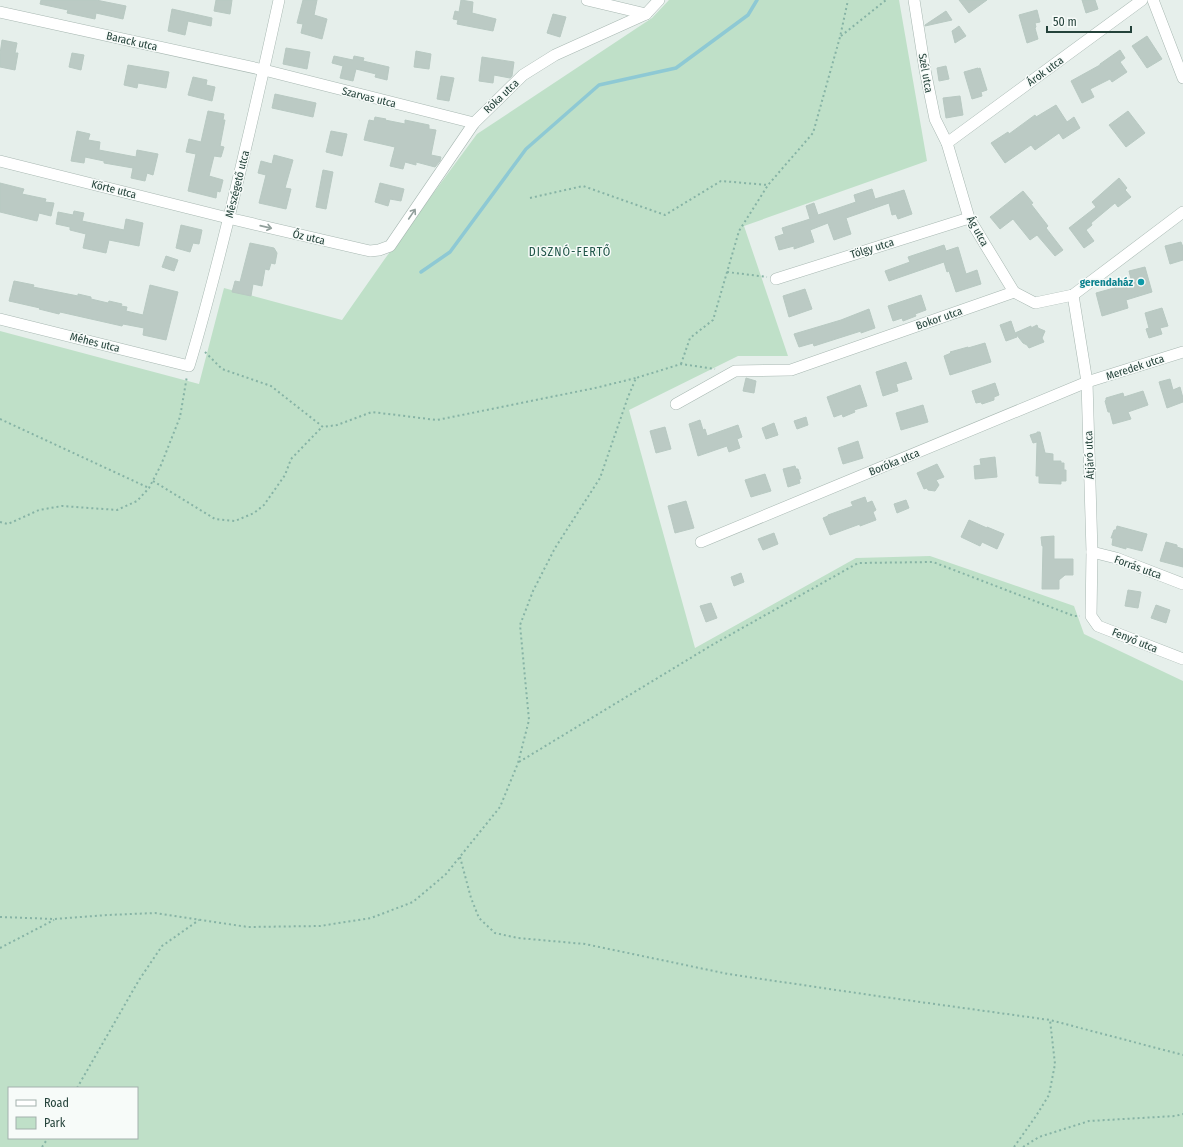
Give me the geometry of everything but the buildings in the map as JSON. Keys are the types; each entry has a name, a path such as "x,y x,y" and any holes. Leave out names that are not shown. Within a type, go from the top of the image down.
{"street":[{"name":"Mészégető utca","path":"189,366 228,218 264,70 279,0"},
{"path":"587,0 646,14"},
{"name":"Róka utca","path":"390,246 474,123 523,75 555,55 646,14 659,0"},
{"name":"Szél utca","path":"914,0 925,70 935,120 947,143"},
{"name":"Árok utca","path":"947,143 1142,0"},
{"path":"1153,0 1183,78"},
{"name":"Barack utca","path":"0,12 264,70"},
{"name":"Szarvas utca","path":"264,70 474,123"},
{"name":"Ág utca","path":"947,143 969,218 1014,292"},
{"name":"Körte utca","path":"0,161 228,218"},
{"path":"1014,292 1035,303 1073,295 1183,212"},
{"name":"Őz utca","path":"228,218 370,251 379,250 390,246"},
{"name":"Tölgy utca","path":"776,279 969,218"},
{"name":"Bokor utca","path":"676,404 735,371 791,370 1014,292"},
{"name":"Átjáró utca","path":"1073,295 1087,382 1092,552 1091,616"},
{"name":"Méhes utca","path":"0,319 189,366"},
{"name":"Meredek utca","path":"1087,382 1183,352"},
{"name":"Boróka utca","path":"701,542 1087,382"},
{"name":"Forrás utca","path":"1092,552 1116,558 1183,584"},
{"name":"Fenyő utca","path":"1091,616 1098,626 1183,659"}],"path":[{"path":"681,364 690,338 714,320 740,231 768,185 813,133 840,37 848,0"},
{"path":"840,37 886,0"},
{"path":"530,198 583,186 665,215 721,181 768,185"},
{"path":"728,272 776,279"},
{"path":"196,344 222,369 271,386 323,427"},
{"path":"153,481 215,519 235,521 254,513 264,505 285,475 291,459 323,427 337,425 372,412 437,420 596,388 636,378 681,364 735,371"},
{"path":"0,522 8,524 39,510 62,506 117,510 137,501 149,488 153,481 180,417 189,366"},
{"path":"0,917 55,919 155,913 248,927 320,926 371,918 413,902 446,874 500,807 518,763 529,720 520,626 533,591 555,548 600,478 636,378"},
{"path":"0,419 149,488"},
{"path":"518,763 712,645 858,563 933,562 1074,616 1091,616"},
{"path":"460,857 479,918 495,933 518,938 585,944 728,974 1050,1020 1183,1055"},
{"path":"0,948 55,919"},
{"path":"78,1087 139,980 162,946 199,920"},
{"path":"1014,1147 1049,1095 1056,1064 1050,1020"},
{"path":"1023,1147 1039,1137 1088,1121 1175,1116 1183,1114"}],"green space":[{"path":"669,0 899,0 927,161 744,226 788,356 738,356 629,410 695,648 856,558 930,556 1074,606 1084,634 1183,681 1183,1147 0,1147 0,331 199,384 224,288 342,320 384,260 477,134 652,18"}],"waterway":[{"path":"421,272 450,252 526,149 599,85 676,68 748,15 757,0"}],"place":[{"name":"gerendaház","path":"1141,282"}],"district":[{"name":"DISZNÓ-FERTŐ","path":"570,252"}]}
